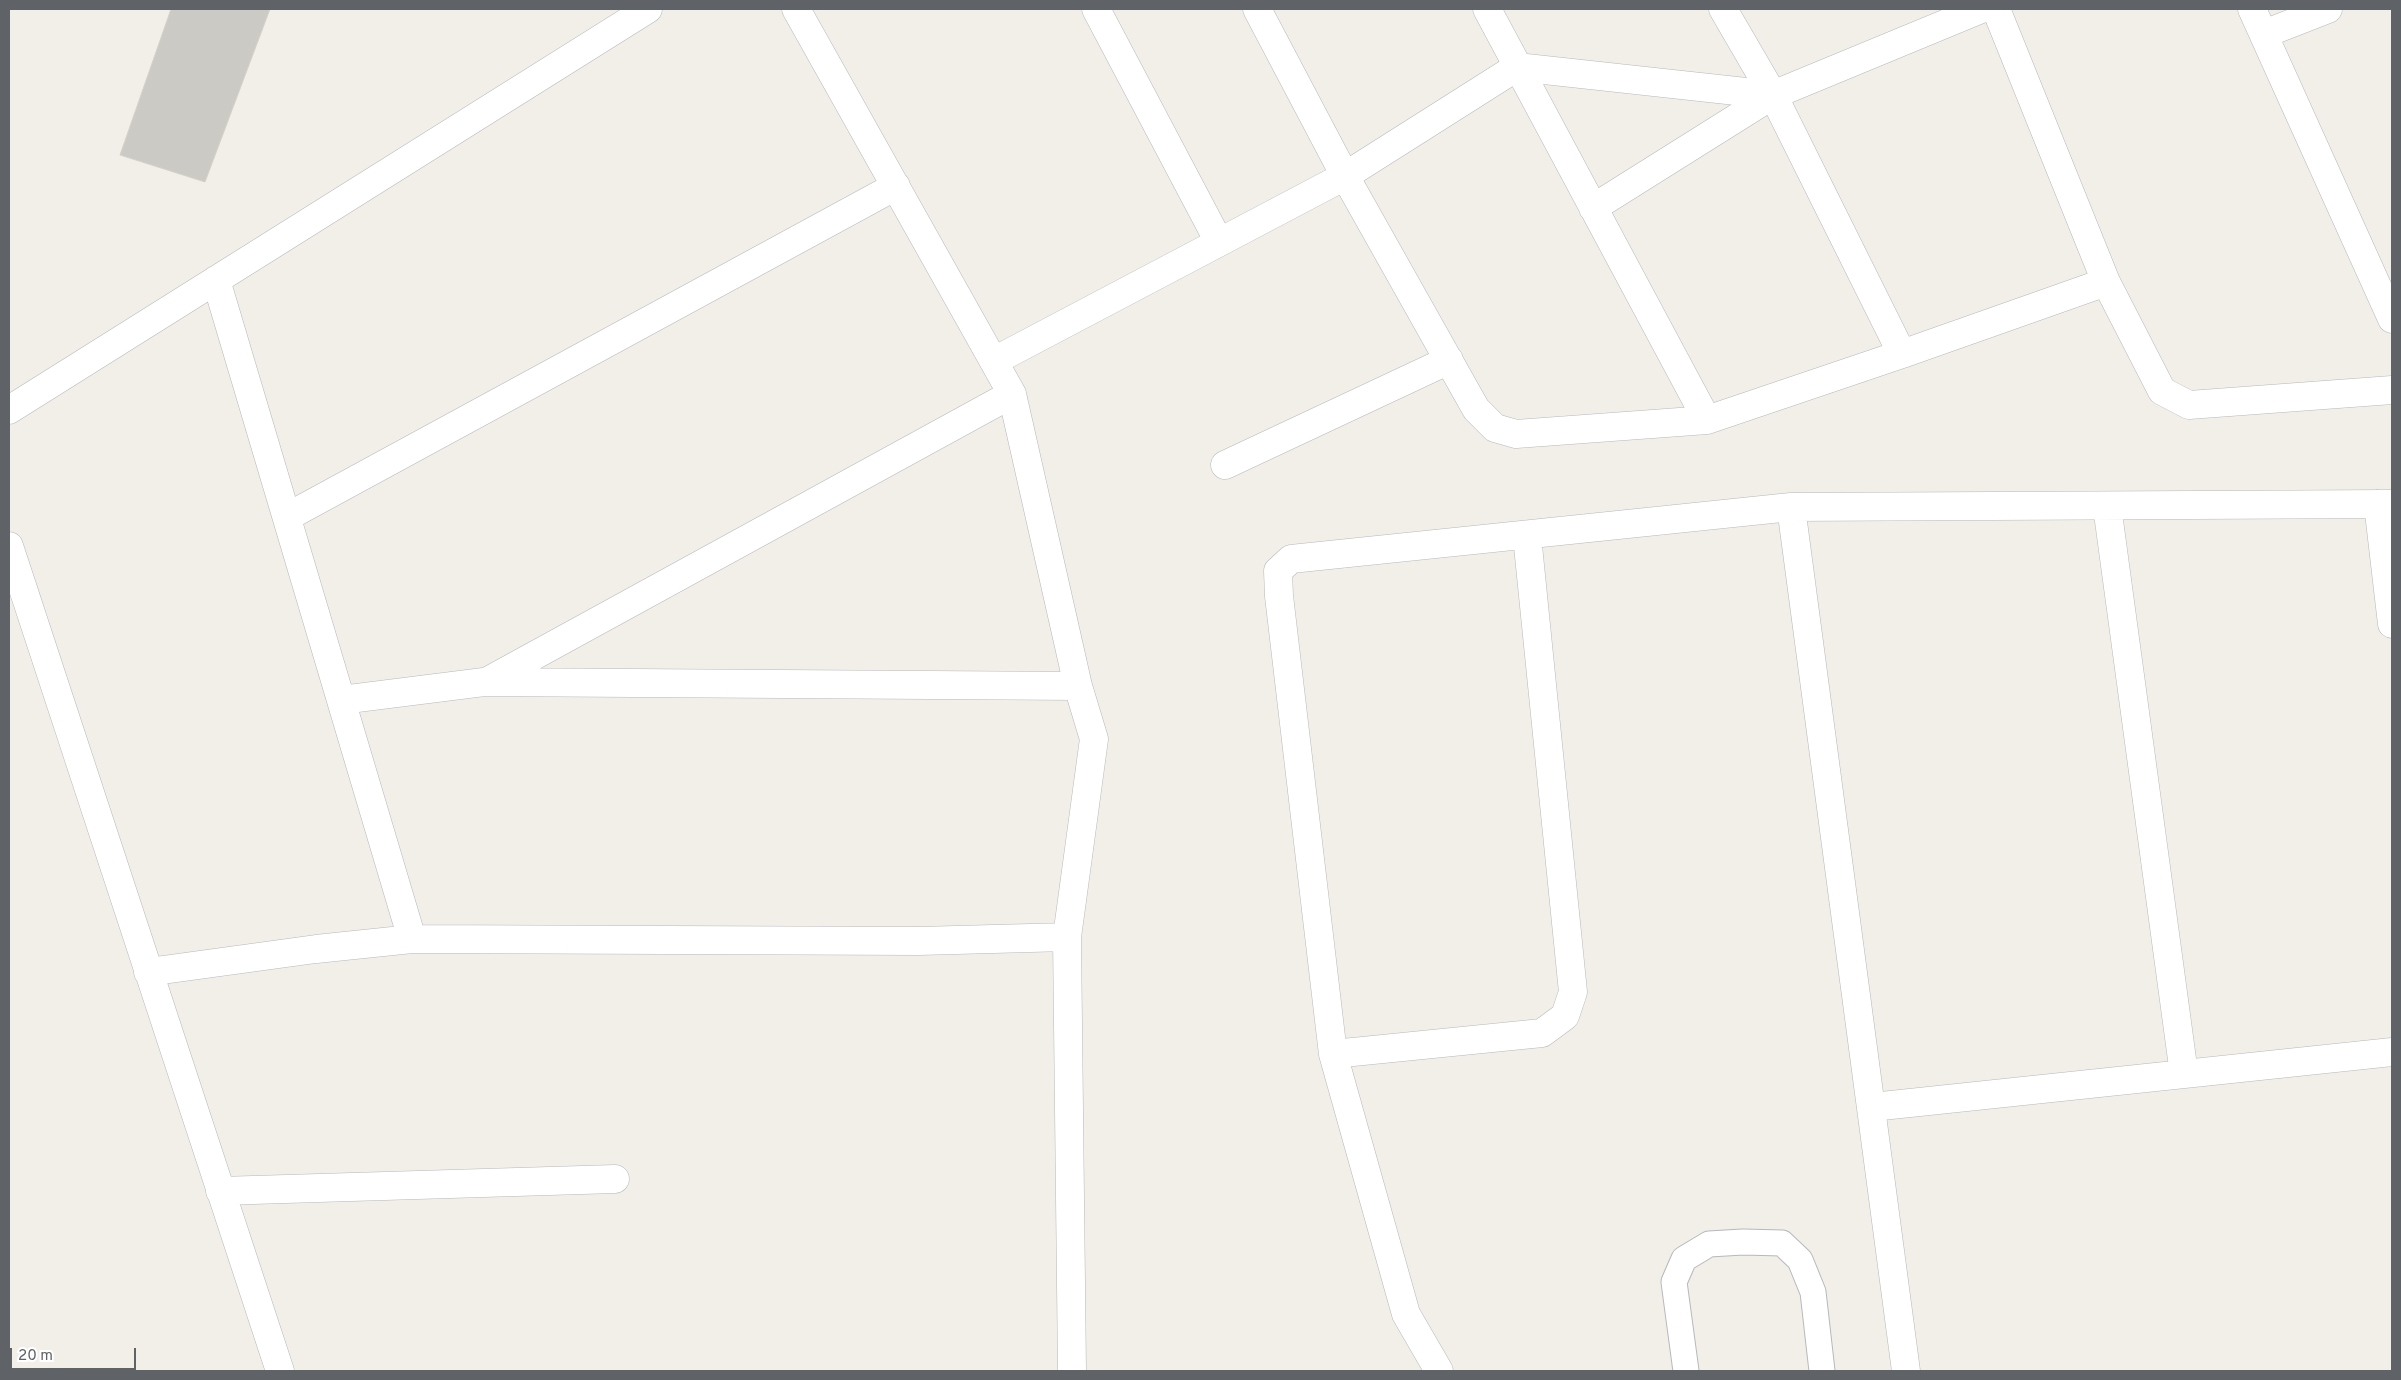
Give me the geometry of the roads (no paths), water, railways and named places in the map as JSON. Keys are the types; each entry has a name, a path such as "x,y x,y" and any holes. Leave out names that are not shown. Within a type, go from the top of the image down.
{"street":[{"path":"9,410 648,9"},
{"path":"796,9 1012,394 1078,686 1094,739 1067,937 1072,1371"},
{"path":"1096,9 1220,242"},
{"path":"1256,9 1346,176 1476,409 1495,428 1516,434 1707,420 2106,282"},
{"path":"1487,9 1707,420"},
{"path":"1723,9 1773,95 1902,354"},
{"path":"1593,208 1773,95 1981,9"},
{"path":"1996,9 2106,282 2162,391 2189,405 2392,390"},
{"path":"2252,9 2392,319"},
{"path":"2264,34 2328,9"},
{"path":"994,361 1346,176 1517,67 1773,95"},
{"path":"287,517 896,186"},
{"path":"216,280 412,939"},
{"path":"1225,464 1449,360"},
{"path":"484,682 1012,394"},
{"path":"1438,1371 1406,1314 1333,1054 1279,596 1278,571 1291,559 1527,536 1791,507 2385,504 2392,624"},
{"path":"2107,506 2184,1074"},
{"path":"1791,507 1906,1371"},
{"path":"1333,1054 1542,1033 1565,1016 1573,992 1527,536"},
{"path":"9,546 280,1371"},
{"path":"341,700 484,682 1078,686"},
{"path":"148,972 316,949 412,939 919,941 1067,937"},
{"path":"1872,1107 2392,1052"},
{"path":"220,1191 615,1179"}],"lane":[{"path":"1686,1371 1674,1282 1684,1259 1709,1244 1743,1242 1782,1242 1800,1260 1813,1292 1822,1371"}]}
